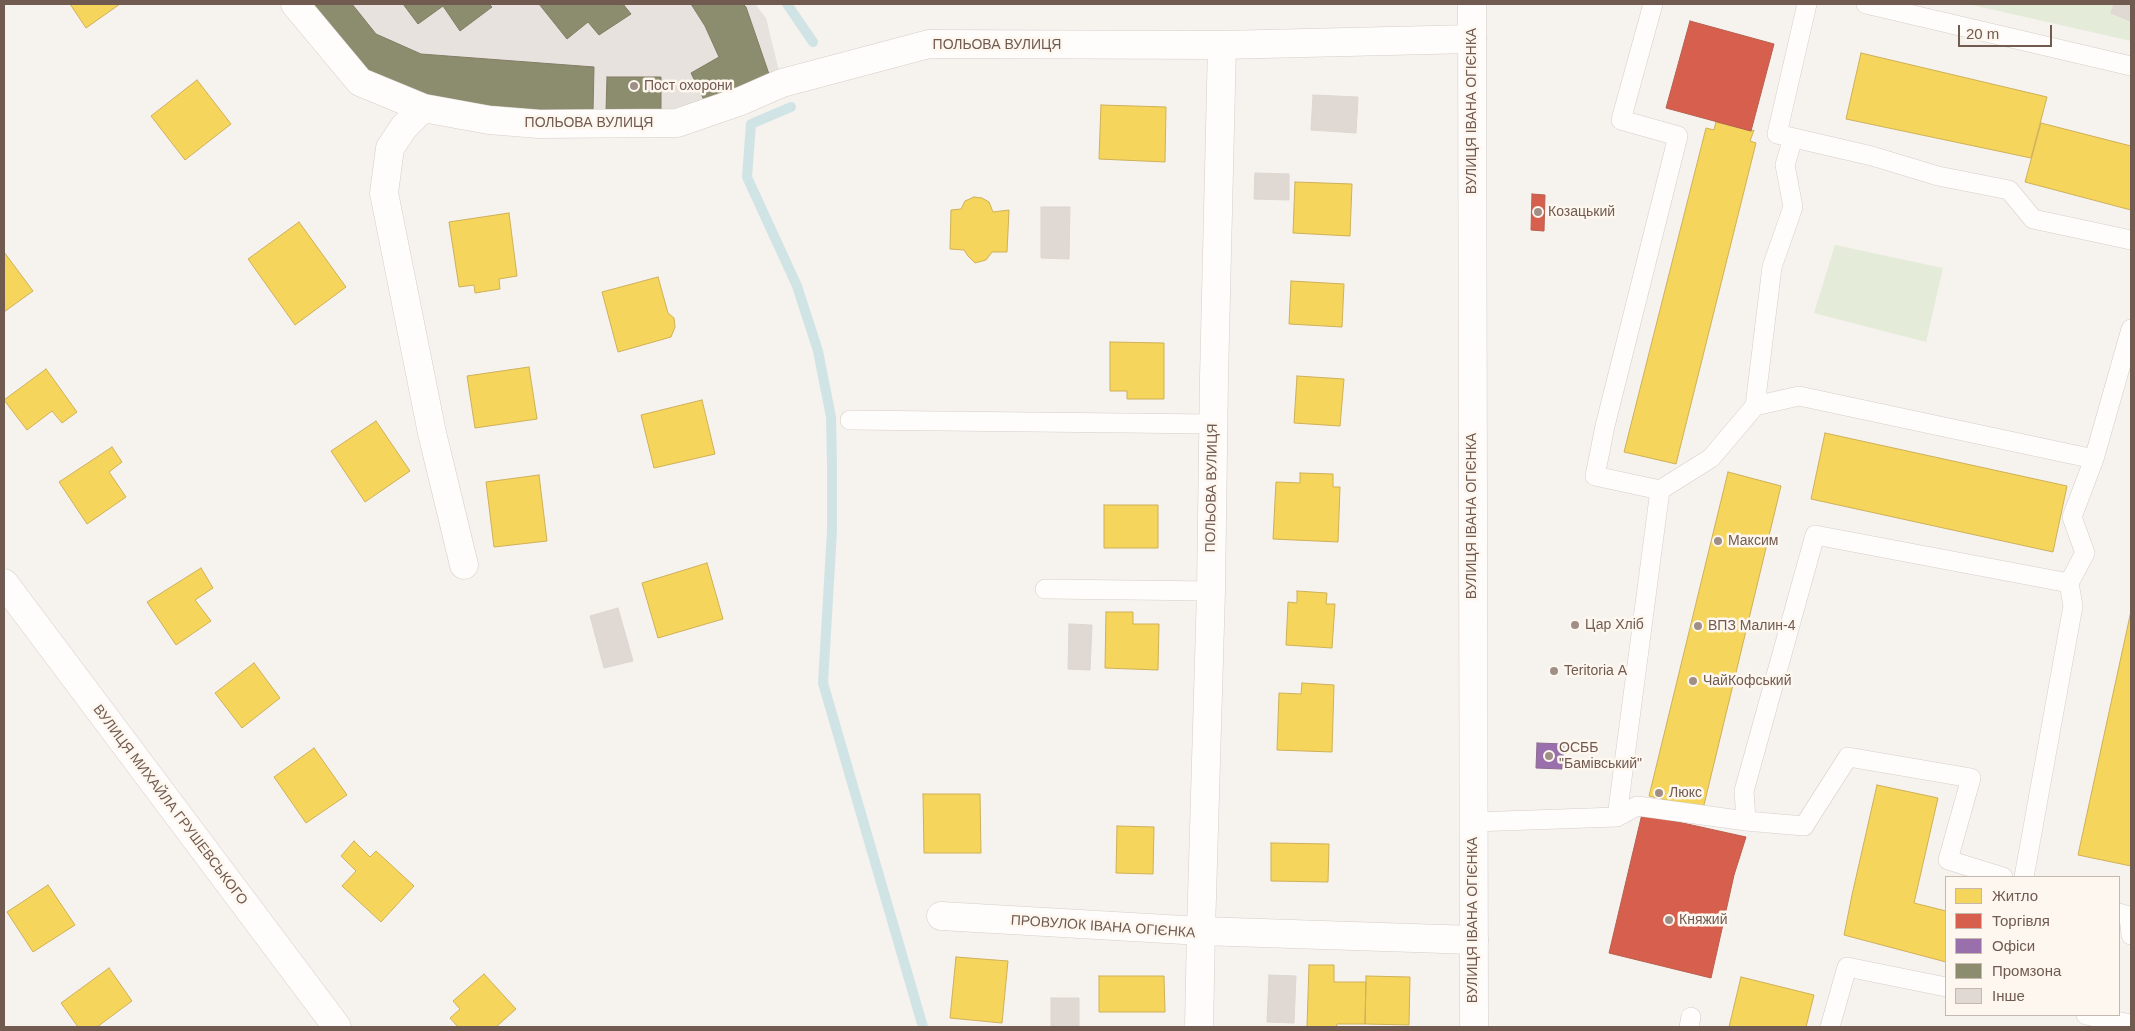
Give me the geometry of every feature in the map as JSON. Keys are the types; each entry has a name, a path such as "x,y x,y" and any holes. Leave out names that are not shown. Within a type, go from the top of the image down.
{"street":[{"path":"295,4 360,82 423,108 404,127 390,148 384,193 432,433 464,564"},
{"name":"ВУЛИЦЯ ІВАНА ОГІЄНКА","path":"1472,4 1474,1027"},
{"name":"ПОЛЬОВА ВУЛИЦЯ","path":"423,108 489,120 539,124 678,123 741,101 782,83 929,44 1222,45 1472,39"},
{"name":"ПОЛЬОВА ВУЛИЦЯ","path":"1201,932 1211,592 1222,45"},
{"name":"ВУЛИЦЯ МИХАЙЛА ГРУШЕВСЬКОГО","path":"4,583 337,1027"},
{"name":"ПРОВУЛОК ІВАНА ОГІЄНКА","path":"941,916 1201,932 1199,1027"},
{"path":"1201,932 1474,940"}],"lane":[{"path":"1653,4 1621,120 1678,136 1605,426 1595,476 1660,490 1711,458 1755,406 1772,267 1794,207 1785,166 1793,138"},
{"path":"1807,4 1777,134 1872,156 1938,176 2009,190 2033,219 2131,240"},
{"path":"1866,4 2131,66"},
{"path":"2024,876 2073,606 2069,583 2085,552 2072,516 2094,459 2131,329"},
{"path":"1755,406 1799,396 2094,459"},
{"path":"850,420 1213,424"},
{"path":"1617,817 1660,490"},
{"path":"1746,821 1744,791 1815,535 2069,583"},
{"path":"1045,589 1211,592"},
{"path":"1473,822 1617,817 1637,806 1746,821 1804,826 1848,757 1971,778 1948,860 2000,876"},
{"path":"2126,914 2131,935"},
{"path":"1830,1027 1847,967 1945,987"},
{"path":"2091,1016 2131,1024"}],"shaded area":[{"path":"304,4 755,4 766,18 782,83 703,105 661,111 542,112"}],"green space":[{"path":"1968,4 2131,4 2131,41"},
{"path":"1835,245 1943,268 1926,342 1814,313"}],"building: Житло":[{"path":"70,4 120,4 86,28"},
{"path":"1861,53 2047,97 2031,158 1846,119"},
{"path":"197,80 231,124 185,160 151,116"},
{"path":"1101,105 1166,107 1165,162 1099,159"},
{"path":"1716,122 1751,131 1754,130 1750,141 1756,143 1676,464 1624,452 1706,128 1714,130"},
{"path":"2041,123 2131,146 2131,210 2025,182"},
{"path":"1295,182 1352,184 1350,236 1293,233"},
{"path":"974,197 982,198 989,202 993,212 1009,210 1007,252 992,252 986,260 975,263 964,250 950,249 951,210 961,209 965,201"},
{"path":"509,213 517,276 499,279 500,289 475,293 474,285 459,287 449,222"},
{"path":"299,222 346,287 295,325 248,259"},
{"path":"4,252 33,291 4,312"},
{"path":"658,277 668,313 674,318 675,327 671,337 618,352 602,292"},
{"path":"1291,281 1344,284 1342,327 1289,324"},
{"path":"1110,342 1164,343 1164,399 1127,399 1127,391 1110,391"},
{"path":"529,367 537,419 475,428 467,376"},
{"path":"46,369 77,412 62,423 52,411 27,430 4,400"},
{"path":"1297,376 1344,379 1340,426 1294,423"},
{"path":"702,400 715,454 654,468 641,415"},
{"path":"376,421 410,471 365,502 331,451"},
{"path":"1825,433 2067,486 2053,552 1811,499"},
{"path":"112,447 122,462 109,472 126,497 87,524 59,482"},
{"path":"1728,472 1781,486 1703,809 1649,796"},
{"path":"1300,473 1333,474 1333,487 1340,487 1338,542 1273,539 1276,482 1300,483"},
{"path":"539,475 547,541 494,547 486,482"},
{"path":"1104,505 1158,505 1158,548 1104,548"},
{"path":"707,563 723,619 658,638 642,583"},
{"path":"201,568 213,588 195,600 211,621 176,645 147,602"},
{"path":"1297,591 1327,593 1326,604 1335,604 1332,648 1286,645 1288,602 1297,603"},
{"path":"2131,611 2131,866 2078,855"},
{"path":"1106,612 1133,612 1133,624 1159,624 1158,670 1105,668"},
{"path":"254,663 280,698 242,728 215,693"},
{"path":"1302,683 1334,685 1332,752 1277,750 1279,693 1301,694"},
{"path":"314,748 347,795 306,823 274,777"},
{"path":"1877,785 1938,798 1914,903 1945,911 1945,962 1844,935"},
{"path":"923,794 980,794 981,853 924,853"},
{"path":"1117,826 1154,827 1153,874 1116,873"},
{"path":"354,841 370,857 376,851 414,886 381,922 342,886 356,871 341,856"},
{"path":"1271,843 1329,844 1328,882 1271,881"},
{"path":"48,885 75,925 33,952 7,912"},
{"path":"956,957 1008,961 1002,1023 950,1018"},
{"path":"1309,965 1334,965 1334,982 1366,982 1365,1024 1307,1027"},
{"path":"109,968 132,1001 97,1027 78,1027 61,1003"},
{"path":"484,974 516,1009 496,1027 458,1027 450,1018 460,1009 453,1001"},
{"path":"1099,976 1164,976 1165,1012 1099,1012"},
{"path":"1366,976 1410,977 1409,1025 1365,1024"},
{"path":"1741,977 1814,995 1806,1027 1729,1027"}],"building: Торгівля":[{"path":"1690,21 1774,44 1751,131 1666,108"},
{"name":"Козацький","path":"1532,194 1545,195 1544,231 1531,230"},
{"path":"1642,814 1746,837 1734,875 1711,978 1609,953"}],"building: Офіси":[{"name":"ОСББ \"Бамівський\"","path":"1537,743 1564,744 1562,769 1536,768"}],"building: Промзона":[{"path":"304,4 352,4 376,34 421,54 594,67 593,111 546,112 408,100 350,57"},
{"path":"403,4 489,4 492,7 460,31 443,6 418,24"},
{"path":"539,4 623,4 631,14 599,35 588,22 567,39"},
{"path":"691,4 743,4 746,7 770,77 705,102 691,73 719,57 705,26"},
{"name":"Пост охорони","path":"607,77 661,77 661,111 606,111"}],"building: Інше":[{"path":"2114,4 2131,4 2131,21 2111,13"},
{"path":"1313,95 1358,97 1356,133 1311,130"},
{"path":"1255,173 1289,174 1289,200 1254,199"},
{"path":"1041,207 1070,207 1069,259 1041,258"},
{"path":"618,608 633,661 604,668 590,616"},
{"path":"1069,624 1092,625 1090,670 1068,669"},
{"path":"1269,975 1296,976 1294,1023 1267,1022"},
{"path":"1051,998 1079,998 1079,1027 1051,1027"}],"waterway":[{"path":"787,4 813,42"},
{"path":"791,107 751,124 747,177 797,286 818,351 831,417 832,464 832,531 823,683 923,1027"}],"place":[{"name":"Пост охорони","path":"634,86"},
{"name":"Козацький","path":"1538,212"},
{"name":"Максим","path":"1718,541"},
{"name":"Цар Хліб","path":"1575,625"},
{"name":"ВПЗ Малин-4","path":"1698,626"},
{"name":"Teritoria A","path":"1554,671"},
{"name":"ЧайКофський","path":"1693,681"},
{"name":"ОСББ \"Бамівський\"","path":"1549,756"},
{"name":"Люкс","path":"1659,793"},
{"name":"Княжий","path":"1669,920"}]}
